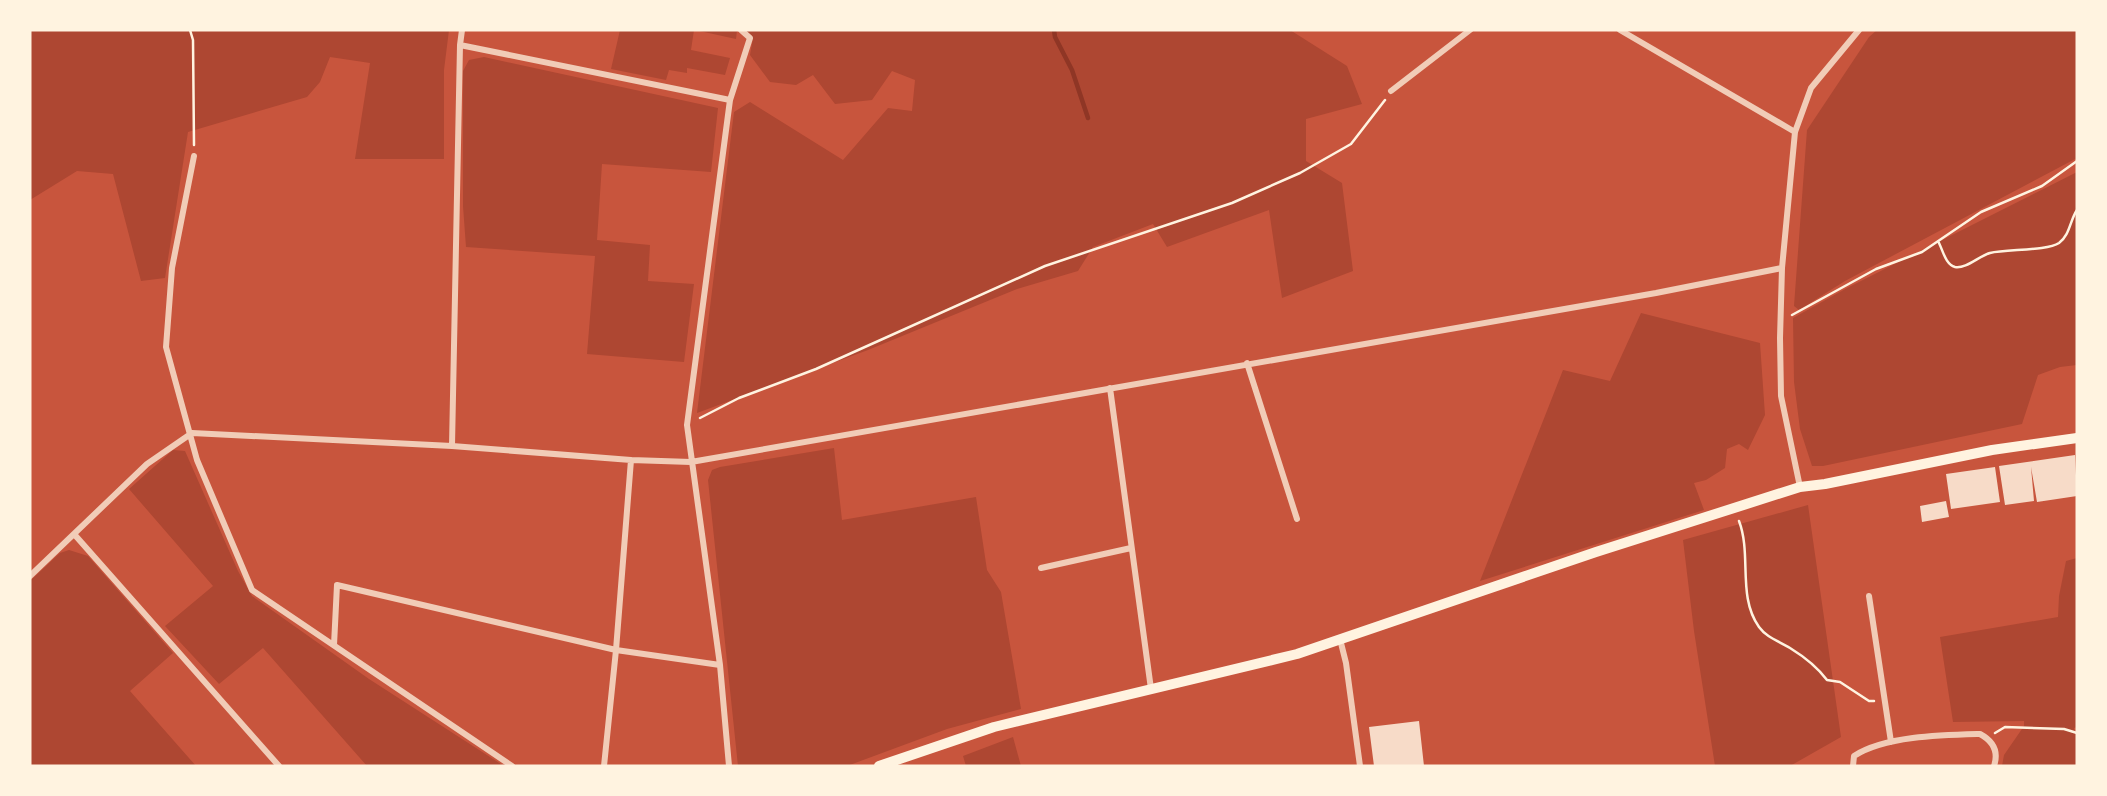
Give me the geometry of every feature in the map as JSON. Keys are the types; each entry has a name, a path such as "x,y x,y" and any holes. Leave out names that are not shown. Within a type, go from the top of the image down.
{"main road":[{"path":"879,766 994,727 1297,654 1596,552 1800,487 1992,450 2077,438"}],"street":[{"path":"452,446 462,30"},
{"path":"729,766 720,665 687,425 730,100 750,38 741,30"},
{"path":"1391,91 1470,30"},
{"path":"1620,30 1795,132"},
{"path":"1800,487 1781,396 1782,268 1795,132 1811,88 1859,30"},
{"path":"460,45 730,100"},
{"path":"194,156 172,268 166,347 192,433 197,460 253,590 512,766"},
{"path":"30,576 147,464 192,433 452,446 691,462 1656,293 1782,268"},
{"path":"1247,363 1297,519"},
{"path":"1110,388 1152,689"},
{"path":"604,766 631,460"},
{"path":"74,534 279,766"},
{"path":"1041,568 1131,548"},
{"path":"334,645 337,585 616,650 720,665"},
{"path":"1869,596 1891,742"},
{"path":"1340,639 1346,663 1360,766"},
{"path":"1853,766 1854,757 1866,749 1891,742 1965,734 1980,734 1989,739 1995,748 1994,766"}],"path":[{"path":"190,30 193,40 194,156"},
{"path":"687,425 739,398 816,369 1045,266 1232,203 1300,173 1351,144 1391,91"},
{"path":"1781,317 1796,314 1876,269 1922,252 1981,212 2042,186 2077,161"},
{"path":"1938,241 1946,260 1953,267 1963,267 1986,254 2060,243 2070,229 2077,210"},
{"path":"1739,521 1746,557 1747,599 1752,616 1760,629 1821,671 1827,680 1840,682 1869,701 1884,701"},
{"path":"1989,739 2005,727 2064,729 2077,733"}],"shaded area":[{"path":"30,30 449,30 444,70 444,159 355,159 370,63 330,57 320,82 307,97 188,132 165,278 141,281 113,174 77,171 30,200"},
{"path":"620,30 694,30 691,50 730,58 725,75 687,68 687,73 669,70 666,80 611,69"},
{"path":"695,30 737,30 736,39"},
{"path":"745,30 1290,30 1347,66 1362,104 1306,119 1306,161 1342,183 1353,271 1282,298 1269,210 1167,247 1153,224 1093,247 1078,271 1017,289 868,350 697,413 734,112 750,102 843,160 888,108 912,111 915,80 892,71 872,100 835,104 813,75 796,85 770,82 750,55 753,38"},
{"path":"1877,30 2077,30 2077,158 1845,281 1799,310 1794,306 1807,130 1869,37"},
{"path":"484,57 718,108 711,172 602,164 597,240 650,245 648,281 694,284 684,362 587,354 595,256 466,247 463,206 463,71 469,60"},
{"path":"2077,172 2077,365 2060,367 2038,375 2022,424 1823,466 1812,466 1800,429 1794,382 1793,318"},
{"path":"1641,313 1760,343 1765,415 1748,450 1739,444 1727,449 1725,468 1706,480 1694,483 1704,510 1480,581 1563,370 1610,381"},
{"path":"834,448 842,520 976,497 987,570 1001,592 1021,709 947,729 847,766 738,766 708,480 712,470 720,467"},
{"path":"173,450 185,451 238,571 252,596 369,679 504,766 367,766 263,648 219,684 165,626 213,586 129,489"},
{"path":"1808,505 1841,737 1790,766 1715,766 1683,540"},
{"path":"69,550 88,556 173,653 130,691 196,766 30,766 30,581 60,553"},
{"path":"2077,558 2077,727 2074,728 2077,739 2077,766 2002,766 2004,755 2024,726 2024,721 1953,722 1940,637 2058,617 2066,561"},
{"path":"1013,737 1021,766 966,766 963,756"}],"building":[{"path":"2075,455 2077,496 2037,502 2031,467 2034,501 2005,505 1999,466"},
{"path":"1995,467 2000,502 1951,509 1946,474"},
{"path":"1946,501 1949,517 1922,522 1920,506"},
{"path":"1419,721 1424,766 1374,766 1369,727"}],"waterway":[{"path":"1054,30 1072,70 1088,118"}]}
